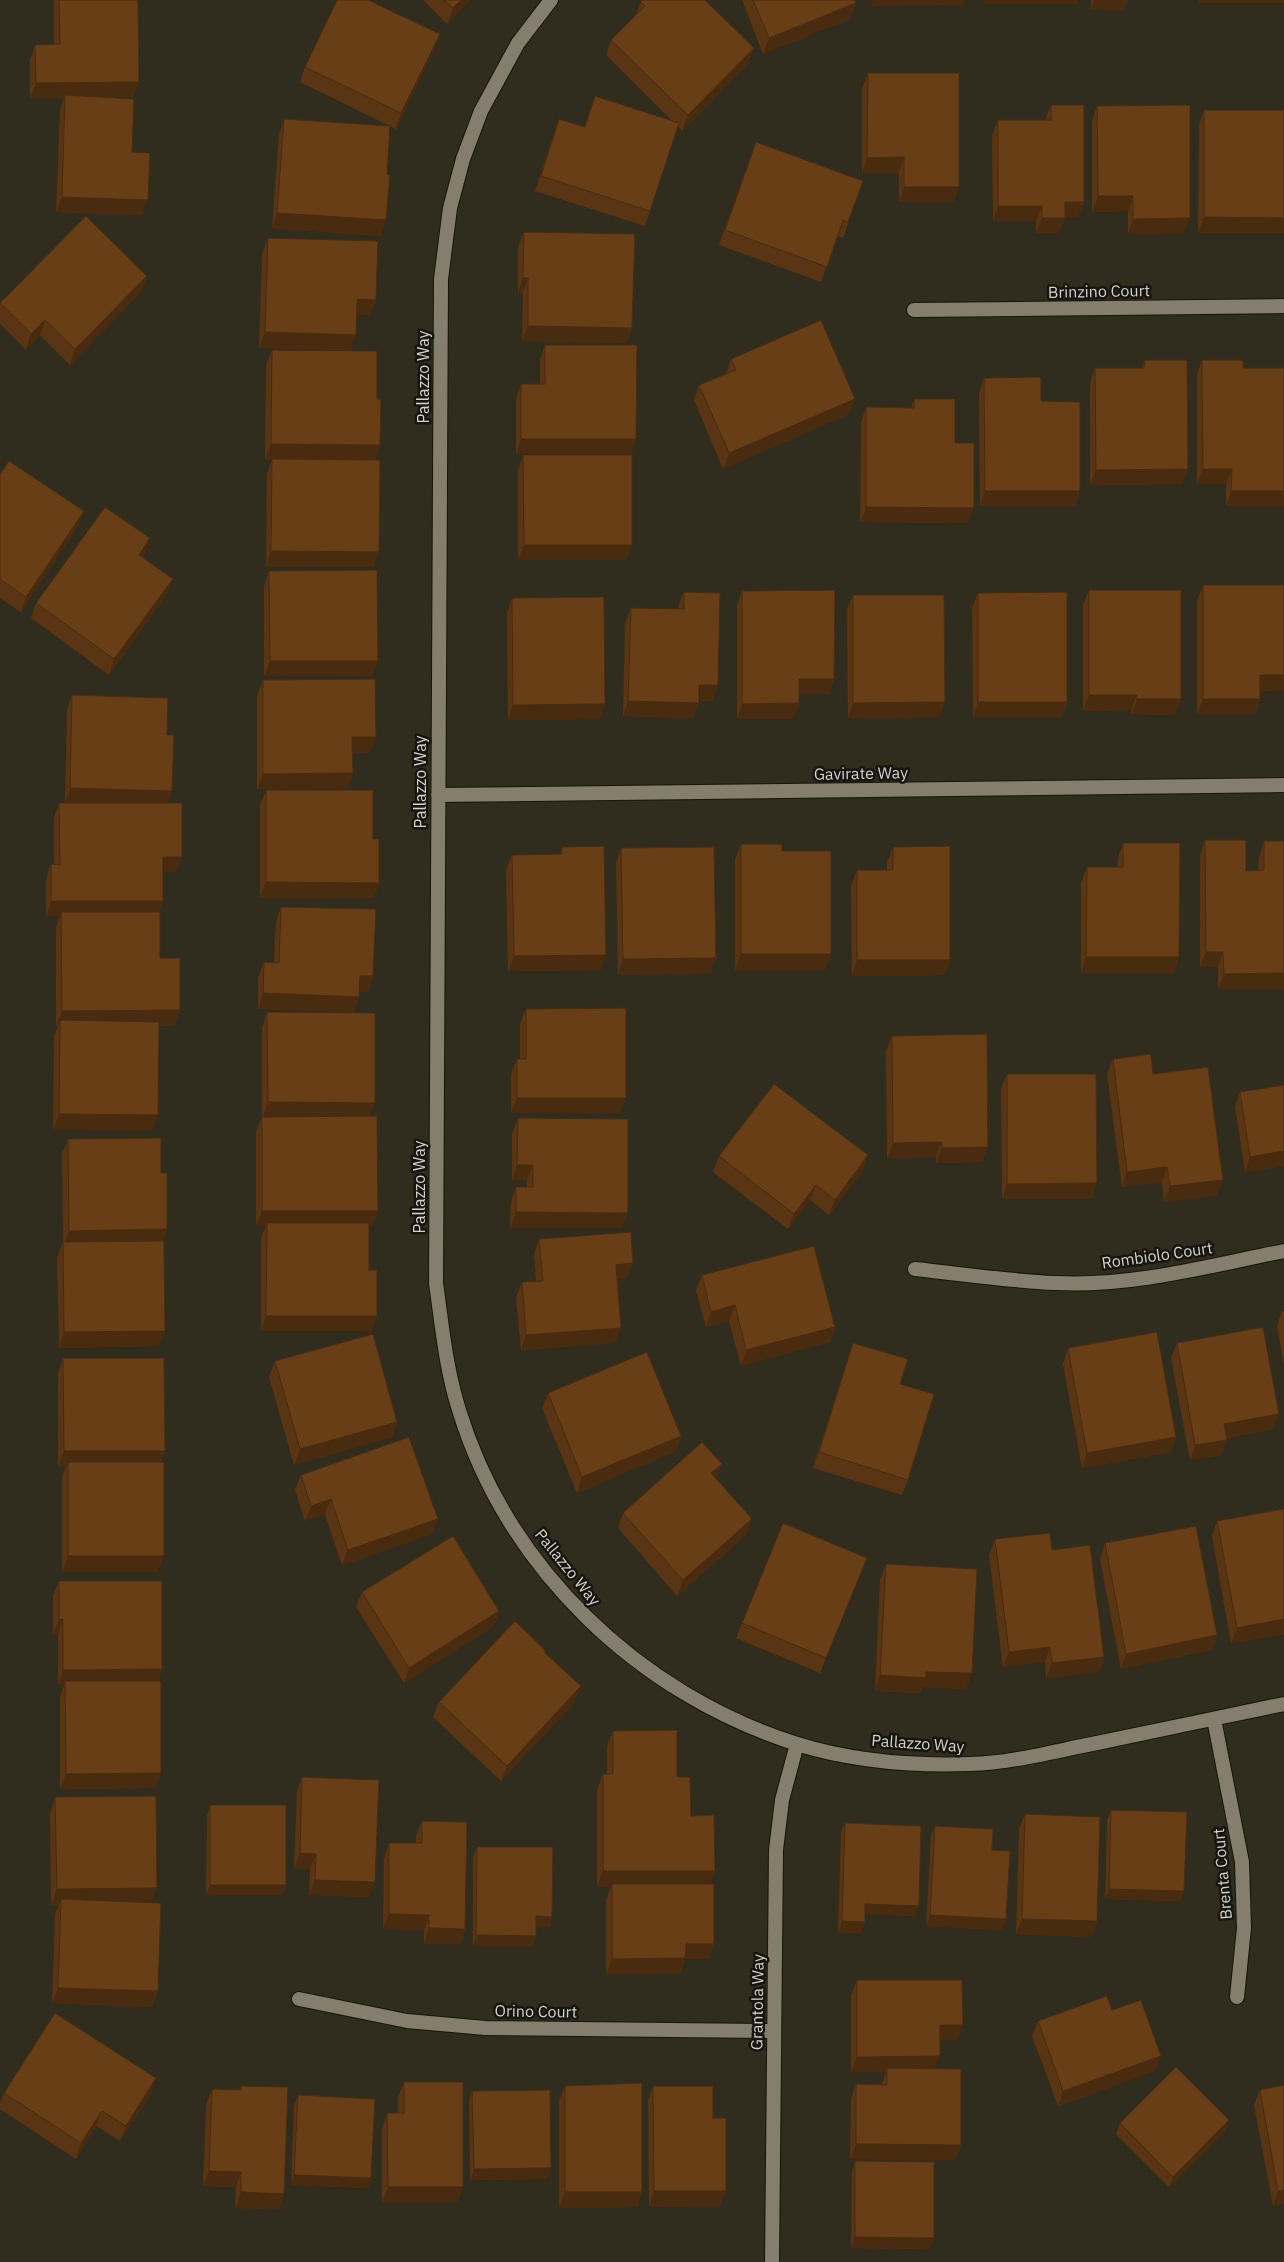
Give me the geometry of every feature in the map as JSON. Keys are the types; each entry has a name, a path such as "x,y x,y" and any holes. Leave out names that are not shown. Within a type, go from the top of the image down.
{"street":[{"name":"Pallazzo Way","path":"551,0 518,43 481,111 463,159 450,208 441,278 436,1283 447,1360 459,1411 488,1483 528,1550 560,1591 596,1628 636,1662 701,1704 748,1726 797,1744 896,1763 971,1764 1021,1758 1284,1704"},
{"name":"Brinzino Court","path":"914,310 1284,306"},
{"name":"Gavirate Way","path":"438,795 1284,785"},
{"name":"Rombiolo Court","path":"915,1269 1056,1284 1121,1281 1180,1272 1284,1251"},
{"name":"Brenta Court","path":"1214,1719 1242,1862 1244,1928 1237,1997"},
{"name":"Grantola Way","path":"772,2262 776,1850 782,1800 797,1744"},
{"name":"Orino Court","path":"299,1999 407,2021 485,2028 774,2031"}],"building":[{"path":"59,0 138,0 139,82 36,83 35,45 60,44"},
{"path":"337,0 368,0 440,34 401,113 305,67"},
{"path":"444,0 461,0 453,8"},
{"path":"642,0 705,0 754,48 688,115 611,40 645,6 641,2"},
{"path":"753,0 855,0 856,3 769,38"},
{"path":"868,73 959,73 959,187 904,187 904,157 867,158"},
{"path":"65,95 134,99 132,152 150,153 148,200 62,197"},
{"path":"595,96 679,123 650,211 541,176 559,119 585,127"},
{"path":"1051,105 1084,105 1084,202 1065,202 1065,218 1042,218 1042,206 998,206 998,120 1051,120"},
{"path":"1190,105 1190,218 1133,219 1133,196 1098,196 1097,106"},
{"path":"1204,110 1284,110 1284,218 1204,217"},
{"path":"284,119 390,126 387,175 390,175 386,220 277,213"},
{"path":"756,142 863,181 848,222 843,220 827,267 725,230"},
{"path":"86,216 147,276 75,349 45,320 31,334 0,303"},
{"path":"524,232 635,234 632,328 528,326 528,278 523,278"},
{"path":"268,238 378,241 376,300 357,299 356,335 265,332"},
{"path":"821,320 855,399 729,453 699,385 736,370 731,359"},
{"path":"545,345 637,345 636,439 521,439 521,384 545,384"},
{"path":"272,350 377,351 377,399 381,400 380,445 271,444"},
{"path":"1145,360 1187,360 1188,469 1096,470 1095,368 1144,368"},
{"path":"1202,360 1243,360 1243,368 1284,368 1284,491 1231,491 1232,469 1203,469"},
{"path":"1041,377 1041,401 1080,402 1080,491 985,491 984,378"},
{"path":"914,399 955,399 955,443 974,443 974,508 866,507 866,407 914,408"},
{"path":"523,455 632,455 632,545 524,545"},
{"path":"272,459 380,460 379,552 271,551"},
{"path":"9,461 84,511 26,597 0,579 0,474"},
{"path":"105,507 150,538 139,555 173,579 114,659 36,603"},
{"path":"377,570 378,661 270,661 269,571"},
{"path":"1203,585 1284,585 1284,675 1260,675 1260,699 1203,699"},
{"path":"835,590 834,679 799,679 799,703 742,704 742,591"},
{"path":"1089,590 1181,590 1181,699 1137,699 1137,695 1089,695"},
{"path":"684,592 720,593 718,685 699,685 699,703 628,701 631,608 684,609"},
{"path":"1067,592 1067,702 978,702 978,593"},
{"path":"853,595 944,595 945,702 853,703"},
{"path":"604,597 605,704 513,705 512,598"},
{"path":"375,679 376,737 352,737 353,773 263,774 263,680"},
{"path":"72,695 168,698 167,735 174,735 172,791 70,788"},
{"path":"266,790 373,790 373,839 379,839 379,883 266,882"},
{"path":"59,803 182,803 182,857 163,857 163,901 51,901 51,864 60,865"},
{"path":"1205,840 1246,840 1246,871 1264,870 1264,841 1284,841 1284,973 1224,974 1223,952 1206,952"},
{"path":"1123,843 1180,843 1179,957 1086,957 1087,867 1123,867"},
{"path":"741,844 782,844 782,851 831,851 831,954 741,954"},
{"path":"604,846 606,955 514,956 512,855 562,854 562,847"},
{"path":"950,846 950,960 857,960 857,870 893,870 893,847"},
{"path":"714,847 716,958 623,959 621,848"},
{"path":"281,907 376,909 373,976 360,976 359,997 263,993 264,962 279,963"},
{"path":"61,912 160,912 160,958 180,958 180,1010 62,1011"},
{"path":"626,1008 626,1098 517,1098 517,1059 526,1059 526,1009"},
{"path":"267,1012 375,1013 375,1103 268,1102"},
{"path":"60,1020 159,1022 158,1115 59,1114"},
{"path":"987,1034 988,1147 942,1148 942,1142 893,1143 892,1036"},
{"path":"1151,1054 1153,1074 1208,1067 1223,1180 1170,1186 1167,1167 1127,1172 1113,1059"},
{"path":"1007,1074 1096,1074 1097,1183 1007,1184"},
{"path":"774,1084 868,1155 835,1200 816,1185 794,1214 719,1156"},
{"path":"1284,1085 1284,1151 1250,1157 1240,1092"},
{"path":"377,1116 378,1211 262,1211 262,1117"},
{"path":"518,1118 628,1119 628,1213 516,1212 516,1187 533,1187 533,1165 517,1165"},
{"path":"161,1138 161,1173 167,1173 167,1229 69,1231 68,1139"},
{"path":"267,1223 369,1223 369,1270 377,1270 377,1316 266,1316"},
{"path":"631,1232 633,1263 616,1265 621,1328 526,1335 522,1282 543,1281 539,1239"},
{"path":"164,1241 165,1331 64,1332 63,1242"},
{"path":"814,1246 835,1327 746,1350 735,1305 711,1312 702,1275"},
{"path":"1263,1327 1279,1414 1224,1424 1227,1440 1195,1445 1177,1343"},
{"path":"1157,1332 1176,1437 1087,1453 1068,1348"},
{"path":"373,1334 397,1422 300,1449 275,1361"},
{"path":"853,1343 908,1359 900,1384 934,1394 908,1480 819,1452"},
{"path":"647,1352 681,1436 582,1477 548,1393"},
{"path":"63,1358 164,1358 165,1451 64,1451"},
{"path":"409,1437 438,1519 348,1550 331,1499 311,1506 301,1475"},
{"path":"702,1442 722,1464 711,1473 752,1519 683,1580 623,1513"},
{"path":"68,1462 164,1462 164,1556 68,1556"},
{"path":"1284,1509 1284,1619 1237,1628 1217,1521"},
{"path":"783,1523 867,1558 826,1658 742,1623"},
{"path":"1196,1526 1217,1635 1126,1654 1105,1543"},
{"path":"1050,1533 1052,1550 1090,1545 1104,1657 1052,1663 1050,1647 1009,1652 995,1539"},
{"path":"453,1536 499,1611 409,1668 362,1592"},
{"path":"886,1564 977,1569 972,1673 926,1672 926,1678 880,1675"},
{"path":"59,1581 162,1581 162,1669 63,1670 63,1619 59,1619"},
{"path":"515,1621 545,1650 544,1652 581,1686 507,1766 439,1702"},
{"path":"65,1681 161,1681 161,1773 66,1774"},
{"path":"677,1730 677,1777 690,1777 691,1816 714,1815 715,1871 603,1871 603,1774 613,1774 613,1731"},
{"path":"302,1777 379,1780 375,1882 315,1880 316,1854 300,1853"},
{"path":"156,1796 157,1888 57,1889 55,1797"},
{"path":"210,1805 286,1805 286,1885 210,1885"},
{"path":"1111,1810 1187,1812 1184,1891 1109,1889"},
{"path":"1025,1814 1100,1817 1097,1921 1022,1919"},
{"path":"422,1821 467,1822 465,1929 429,1928 429,1915 389,1914 389,1843 422,1843"},
{"path":"845,1823 921,1826 919,1906 865,1904 865,1922 842,1921"},
{"path":"935,1826 993,1829 992,1850 1010,1851 1006,1919 930,1915"},
{"path":"477,1847 553,1847 552,1917 536,1916 536,1936 476,1935"},
{"path":"612,1884 714,1884 714,1944 686,1944 685,1958 612,1959"},
{"path":"61,1899 161,1903 158,1991 58,1988"},
{"path":"857,1980 962,1980 963,2025 940,2025 940,2056 857,2057"},
{"path":"1107,1996 1112,2010 1141,2000 1161,2056 1063,2091 1038,2021"},
{"path":"55,2013 156,2078 126,2126 102,2111 81,2143 4,2093"},
{"path":"1176,2067 1229,2120 1173,2177 1120,2123"},
{"path":"887,2068 961,2069 961,2145 856,2144 856,2084 887,2085"},
{"path":"404,2082 463,2082 463,2187 388,2187 387,2113 404,2113"},
{"path":"642,2083 642,2192 565,2192 565,2086"},
{"path":"1284,2085 1284,2190 1278,2191 1260,2090"},
{"path":"241,2086 288,2087 284,2194 241,2192 241,2172 209,2171 212,2089 241,2090"},
{"path":"653,2086 713,2086 713,2118 726,2118 726,2191 654,2191"},
{"path":"550,2090 551,2168 474,2169 472,2091"},
{"path":"298,2095 375,2099 371,2178 294,2175"},
{"path":"855,2161 934,2162 934,2238 855,2237"}]}
